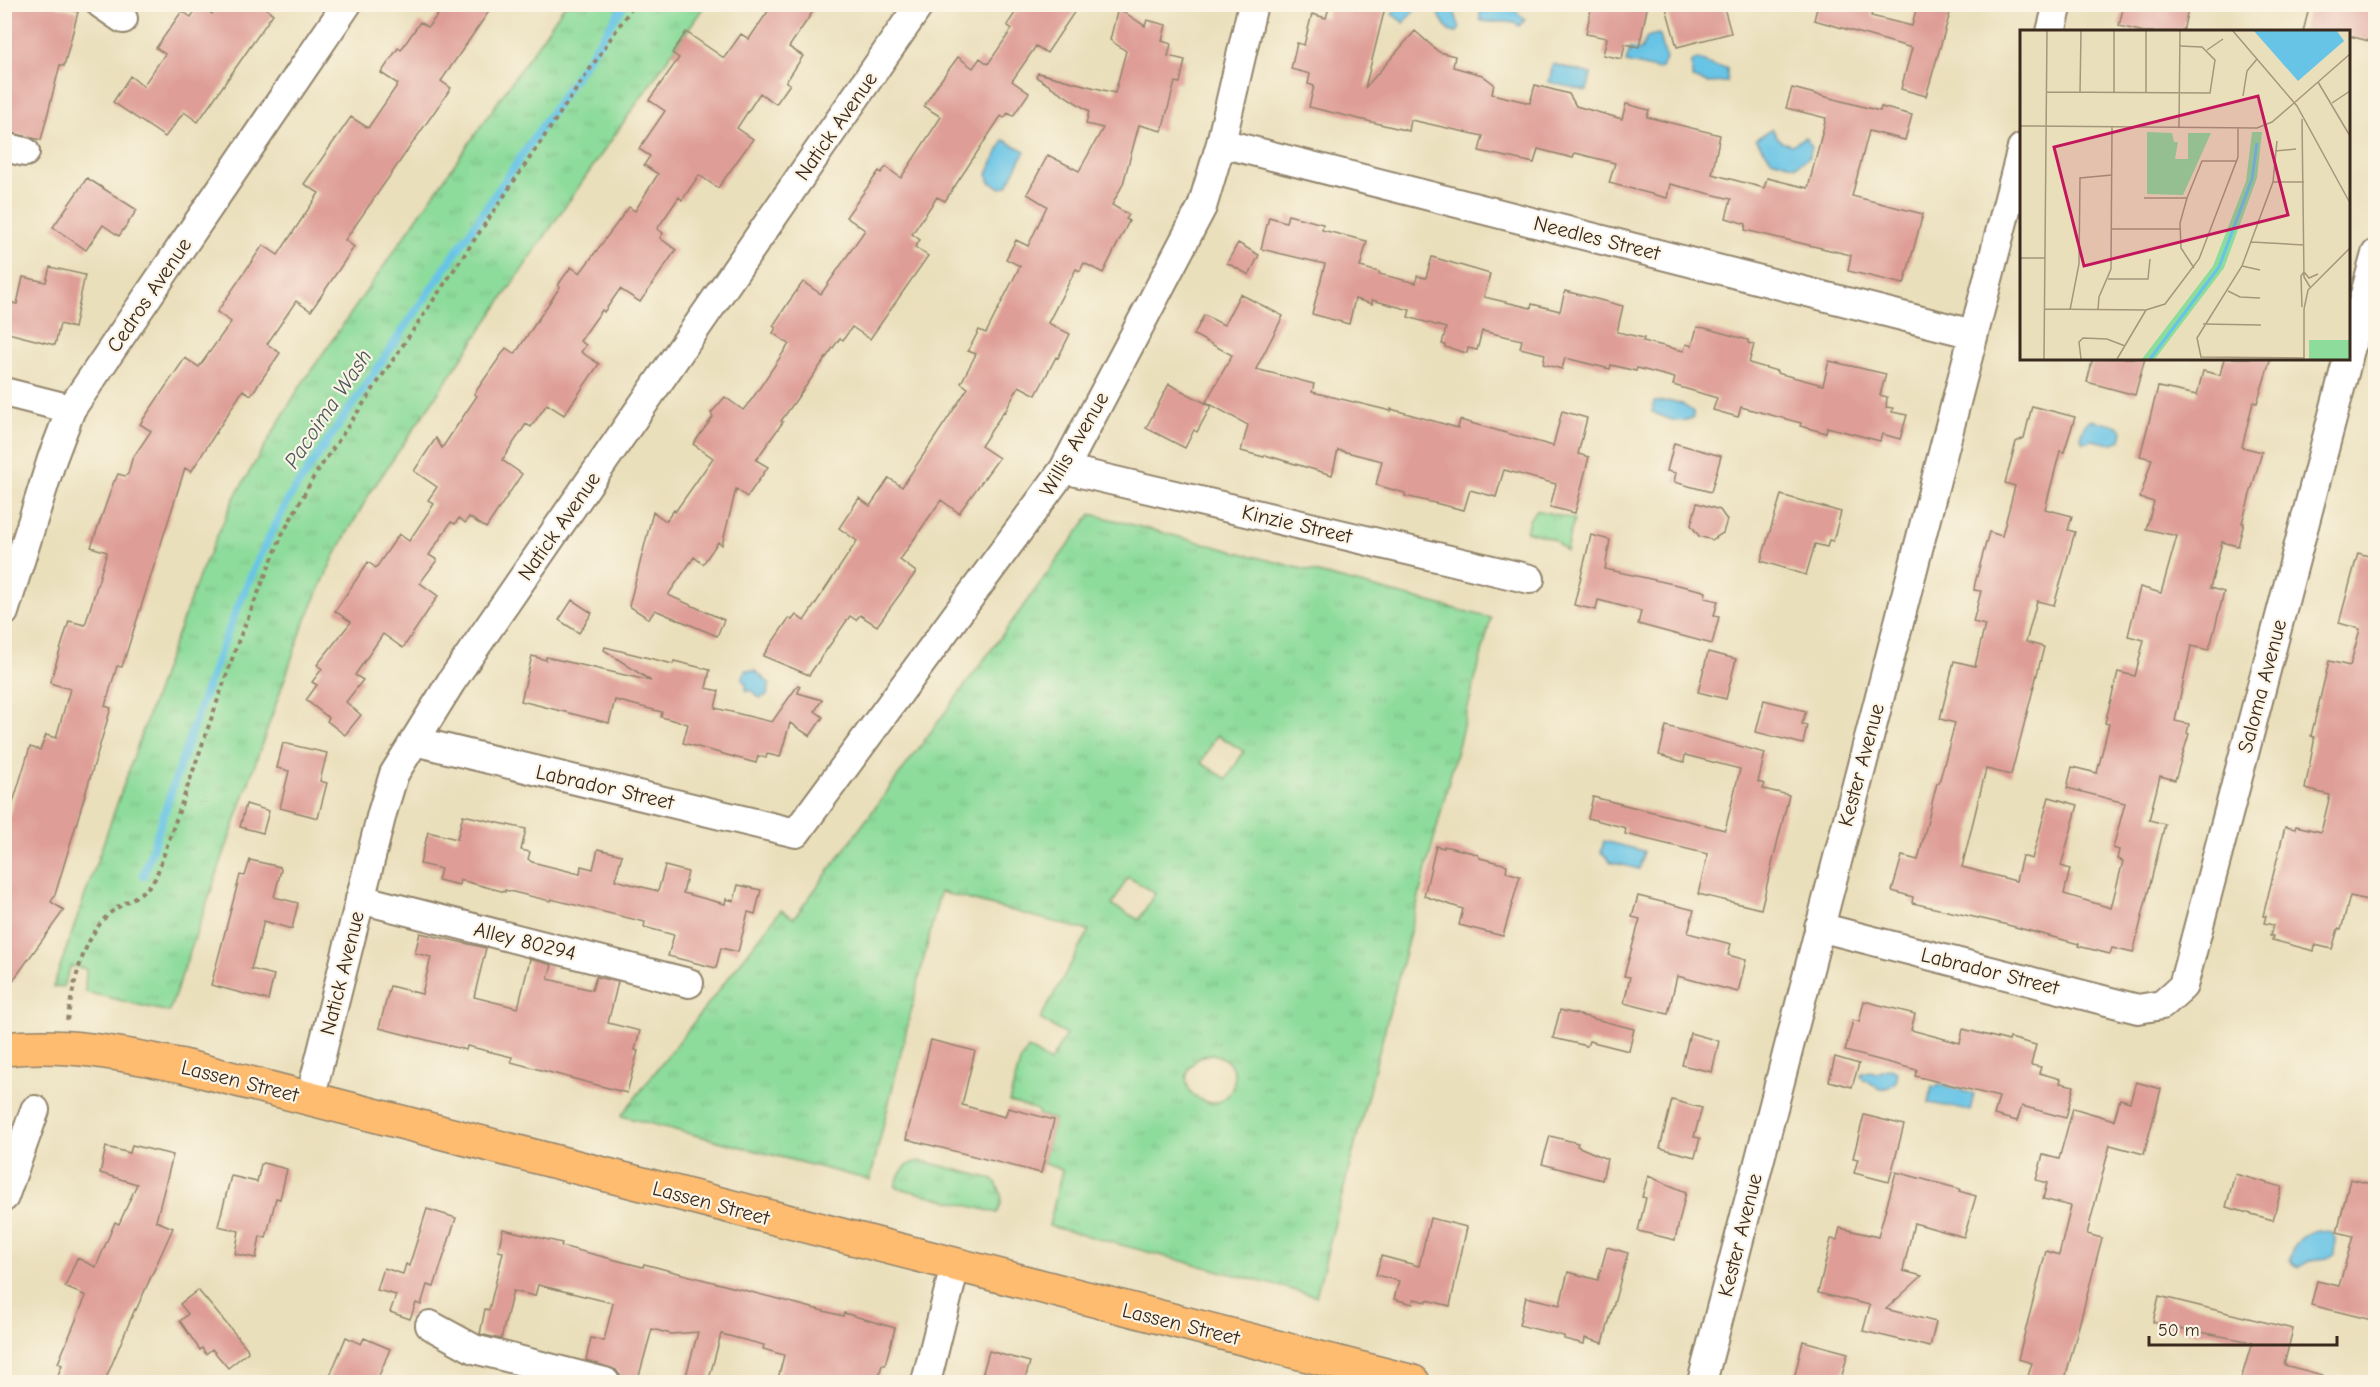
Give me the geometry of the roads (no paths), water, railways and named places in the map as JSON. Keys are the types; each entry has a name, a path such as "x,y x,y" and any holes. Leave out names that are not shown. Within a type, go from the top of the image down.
{"main road":[{"name":"Lassen Street","path":"4,1049 61,1046 101,1050 183,1066 1413,1383"}],"street":[{"name":"Cedros Avenue","path":"4,612 52,459 71,409 347,4"},
{"name":"Natick Avenue","path":"310,1099 394,774 451,682 920,4"},
{"name":"Willis Avenue","path":"796,833 1064,469 1202,207 1221,143 1253,4"},
{"path":"2052,30 2058,4"},
{"name":"Needles Street","path":"1221,143 1973,334"},
{"name":"Kester Avenue","path":"1702,1383 2020,156"},
{"name":"Saloma Avenue","path":"2350,351 2376,254"},
{"name":"Saloma Avenue","path":"2162,1005 2183,986 2347,360"},
{"path":"4,392 71,409"},
{"name":"Kinzie Street","path":"1064,469 1530,579"},
{"name":"Labrador Street","path":"414,741 796,833"},
{"name":"Alley 80294","path":"360,899 689,983"},
{"name":"Labrador Street","path":"1819,927 2138,1009 2162,1005"},
{"path":"4,1197 35,1110"},
{"path":"926,1383 955,1266"},
{"path":"430,1325 474,1349 604,1383"}],"water":[{"path":"1399,5 1419,5 1404,23 1392,14"},
{"path":"1440,5 1452,5 1460,28 1456,33 1449,31 1438,14"},
{"path":"1510,5 1525,20 1519,26 1511,22 1480,20 1480,11 1487,7"},
{"path":"1658,34 1666,59 1662,68 1656,69 1626,62 1630,49 1641,50 1647,37"},
{"path":"1698,59 1713,66 1727,68 1727,82 1708,83 1692,78 1692,61"},
{"path":"1553,64 1591,74 1587,91 1549,82"},
{"path":"1772,129 1781,142 1792,145 1805,137 1812,147 1809,157 1796,166 1771,159 1756,139"},
{"path":"1004,140 1025,151 1007,186 1001,188 990,182 987,174"},
{"path":"1672,401 1682,404 1693,412 1693,417 1677,421 1652,412 1654,402"},
{"path":"2090,420 2118,426 2123,430 2121,440 2112,444 2093,440 2083,442 2082,430"},
{"path":"746,670 755,671 770,684 767,695 760,698 752,691 746,691 746,684 742,679"},
{"path":"1604,841 1644,851 1639,869 1611,862 1601,852"},
{"path":"1890,1068 1896,1070 1897,1078 1894,1084 1887,1088 1879,1089 1861,1077 1862,1073 1870,1071 1877,1073"},
{"path":"1938,1084 1974,1094 1970,1111 1929,1103 1932,1086 1937,1087"},
{"path":"2318,1230 2331,1232 2335,1238 2334,1254 2328,1258 2311,1260 2299,1267 2294,1265 2290,1260 2295,1245 2307,1234"}],"waterway":[{"name":"Pacoima Wash","path":"143,876 227,635 267,541 291,495 625,4"}]}
